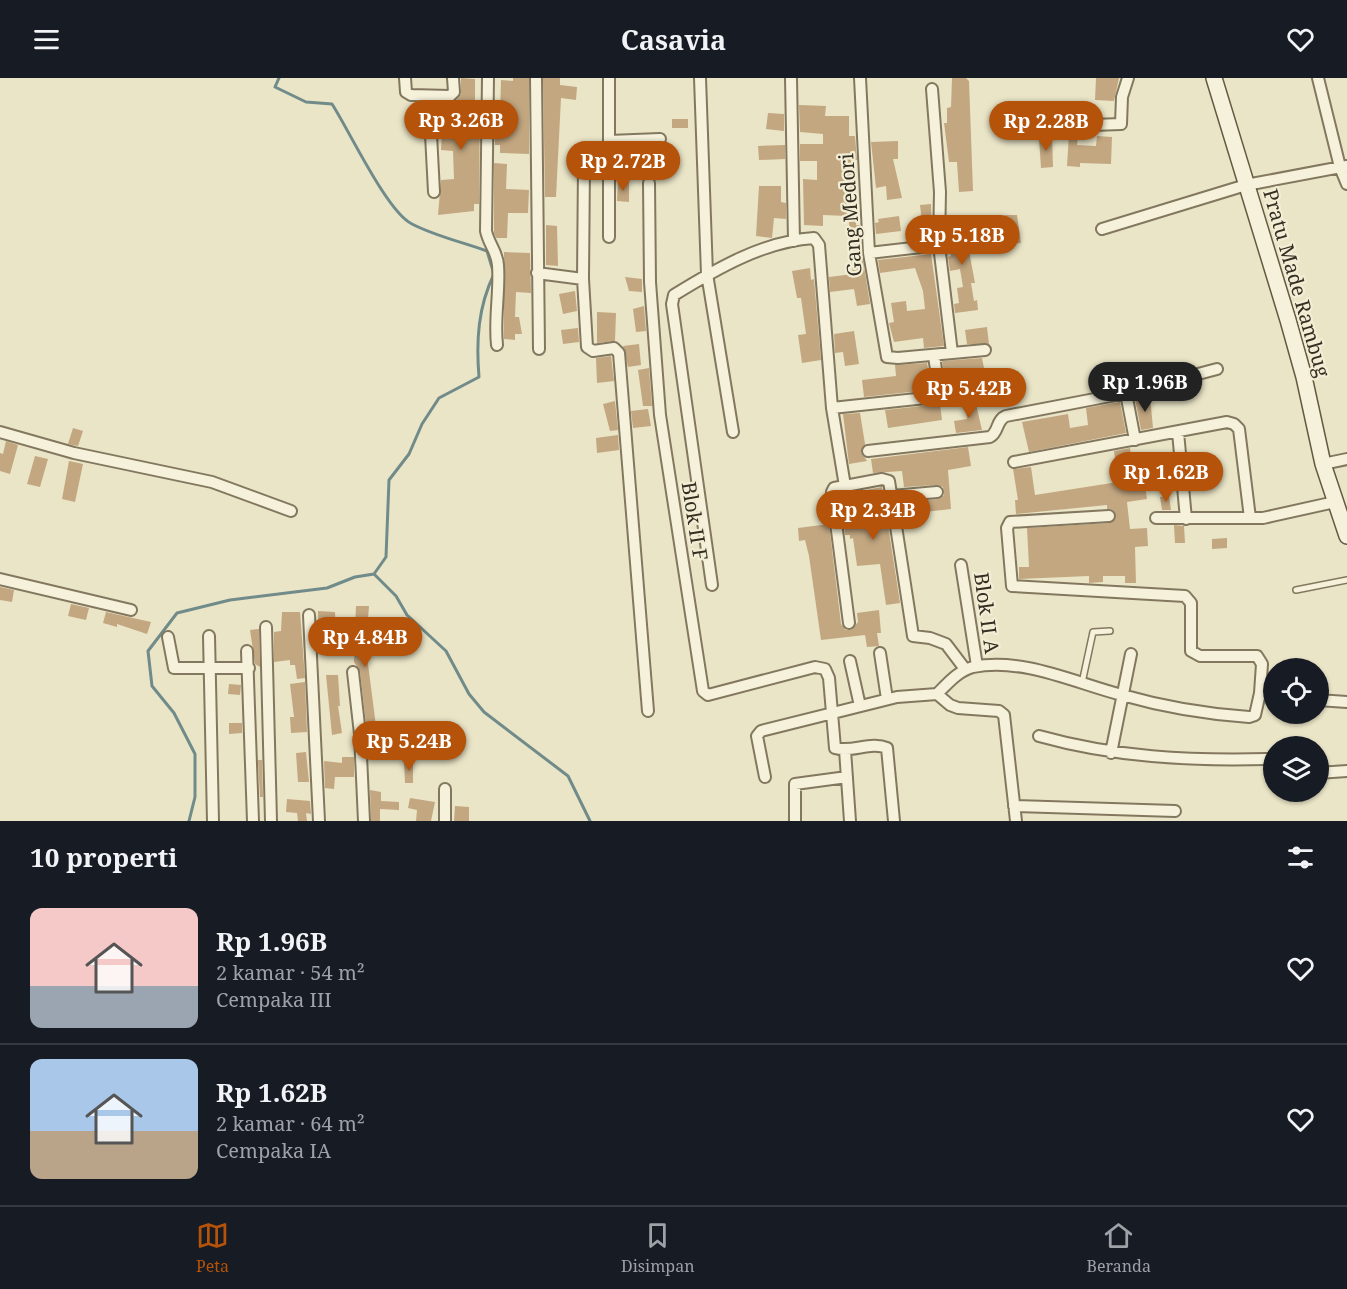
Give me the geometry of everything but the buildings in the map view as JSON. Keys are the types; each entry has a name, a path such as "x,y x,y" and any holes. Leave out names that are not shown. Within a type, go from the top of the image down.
{"street":[{"path":"405,78 405,89 408,94 429,96 452,96 453,78"},
{"path":"488,78 486,231 489,243 496,249 498,266 495,321 497,345"},
{"path":"536,78 539,350"},
{"path":"609,78 609,237"},
{"path":"700,78 707,274 733,432"},
{"path":"791,78 794,241"},
{"name":"Gang Medori","path":"860,78 869,253 883,349 887,357 892,359 934,356"},
{"path":"1035,128 1121,124 1122,97 1128,78"},
{"name":"Pratu Made Rambug","path":"1214,78 1304,377 1323,464 1347,536"},
{"path":"1318,78 1344,166 1347,184"},
{"path":"932,89 940,192 939,245 951,353"},
{"path":"429,96 434,192"},
{"path":"609,141 660,139"},
{"path":"584,165 583,279 587,347 593,351 614,348 619,353 648,711"},
{"path":"1102,229 1246,185 1344,166"},
{"name":"Blok II F","path":"649,183 650,282 660,415 703,691 708,695 822,668 829,678 831,714"},
{"path":"712,585 672,304 674,295 707,274 746,256 794,241 814,238 819,245 832,408 845,486"},
{"path":"869,253 939,245"},
{"path":"537,273 583,279"},
{"path":"940,396 934,356 986,350"},
{"path":"868,452 990,437 994,435 1002,418 1126,393 1217,369"},
{"path":"832,408 982,392"},
{"path":"1126,393 1135,440"},
{"path":"1014,462 1227,422 1239,429 1250,518"},
{"path":"0,432 74,453 212,482 291,511"},
{"path":"1178,432 1186,519"},
{"path":"1323,464 1347,459"},
{"path":"849,623 832,492 834,489 845,486 885,479 890,484 913,636 930,638 946,644 971,668"},
{"path":"892,496 937,492"},
{"path":"1155,518 1250,518 1272,516 1335,502"},
{"path":"765,777 758,733 887,699 937,694 954,676 971,668 1008,666 1045,672 1187,712 1249,717 1255,715 1260,693 1262,664 1257,656 1200,656 1191,651 1191,603 1185,596 1012,586 1007,528 1010,522 1108,516"},
{"name":"Blok II A","path":"962,565 971,668"},
{"path":"0,579 131,610"},
{"path":"309,615 319,821"},
{"path":"266,627 271,821"},
{"path":"209,636 213,821"},
{"path":"168,637 174,668 249,668"},
{"path":"247,651 253,821"},
{"path":"880,653 887,699"},
{"path":"1111,753 1131,654"},
{"path":"850,661 860,706"},
{"path":"353,672 360,734 364,821"},
{"path":"937,694 955,707 999,711 1004,715 1016,821"},
{"path":"1329,701 1347,702"},
{"path":"831,714 835,748 845,750 887,747 894,821"},
{"path":"1039,736 1111,753 1200,760 1263,759"},
{"path":"845,750 850,821"},
{"path":"1329,772 1347,771"},
{"path":"795,821 795,784 847,777"},
{"path":"445,789 446,821"},
{"path":"1014,806 1174,811"}],"lane":[{"path":"1296,590 1347,580"},
{"path":"1082,682 1093,632 1110,631"}],"waterway":[{"path":"189,821 195,797 195,754 174,713 152,686 148,651 177,613 230,600 327,588 355,577 374,574 386,557 389,480 409,454 422,424 439,398 479,377 479,324 484,299 494,274 487,251 430,232 412,224 402,216 380,188 332,104 306,102 275,87 279,78"},
{"path":"374,574 396,596 407,615 446,651 469,694 484,712 568,776 590,821"}]}
